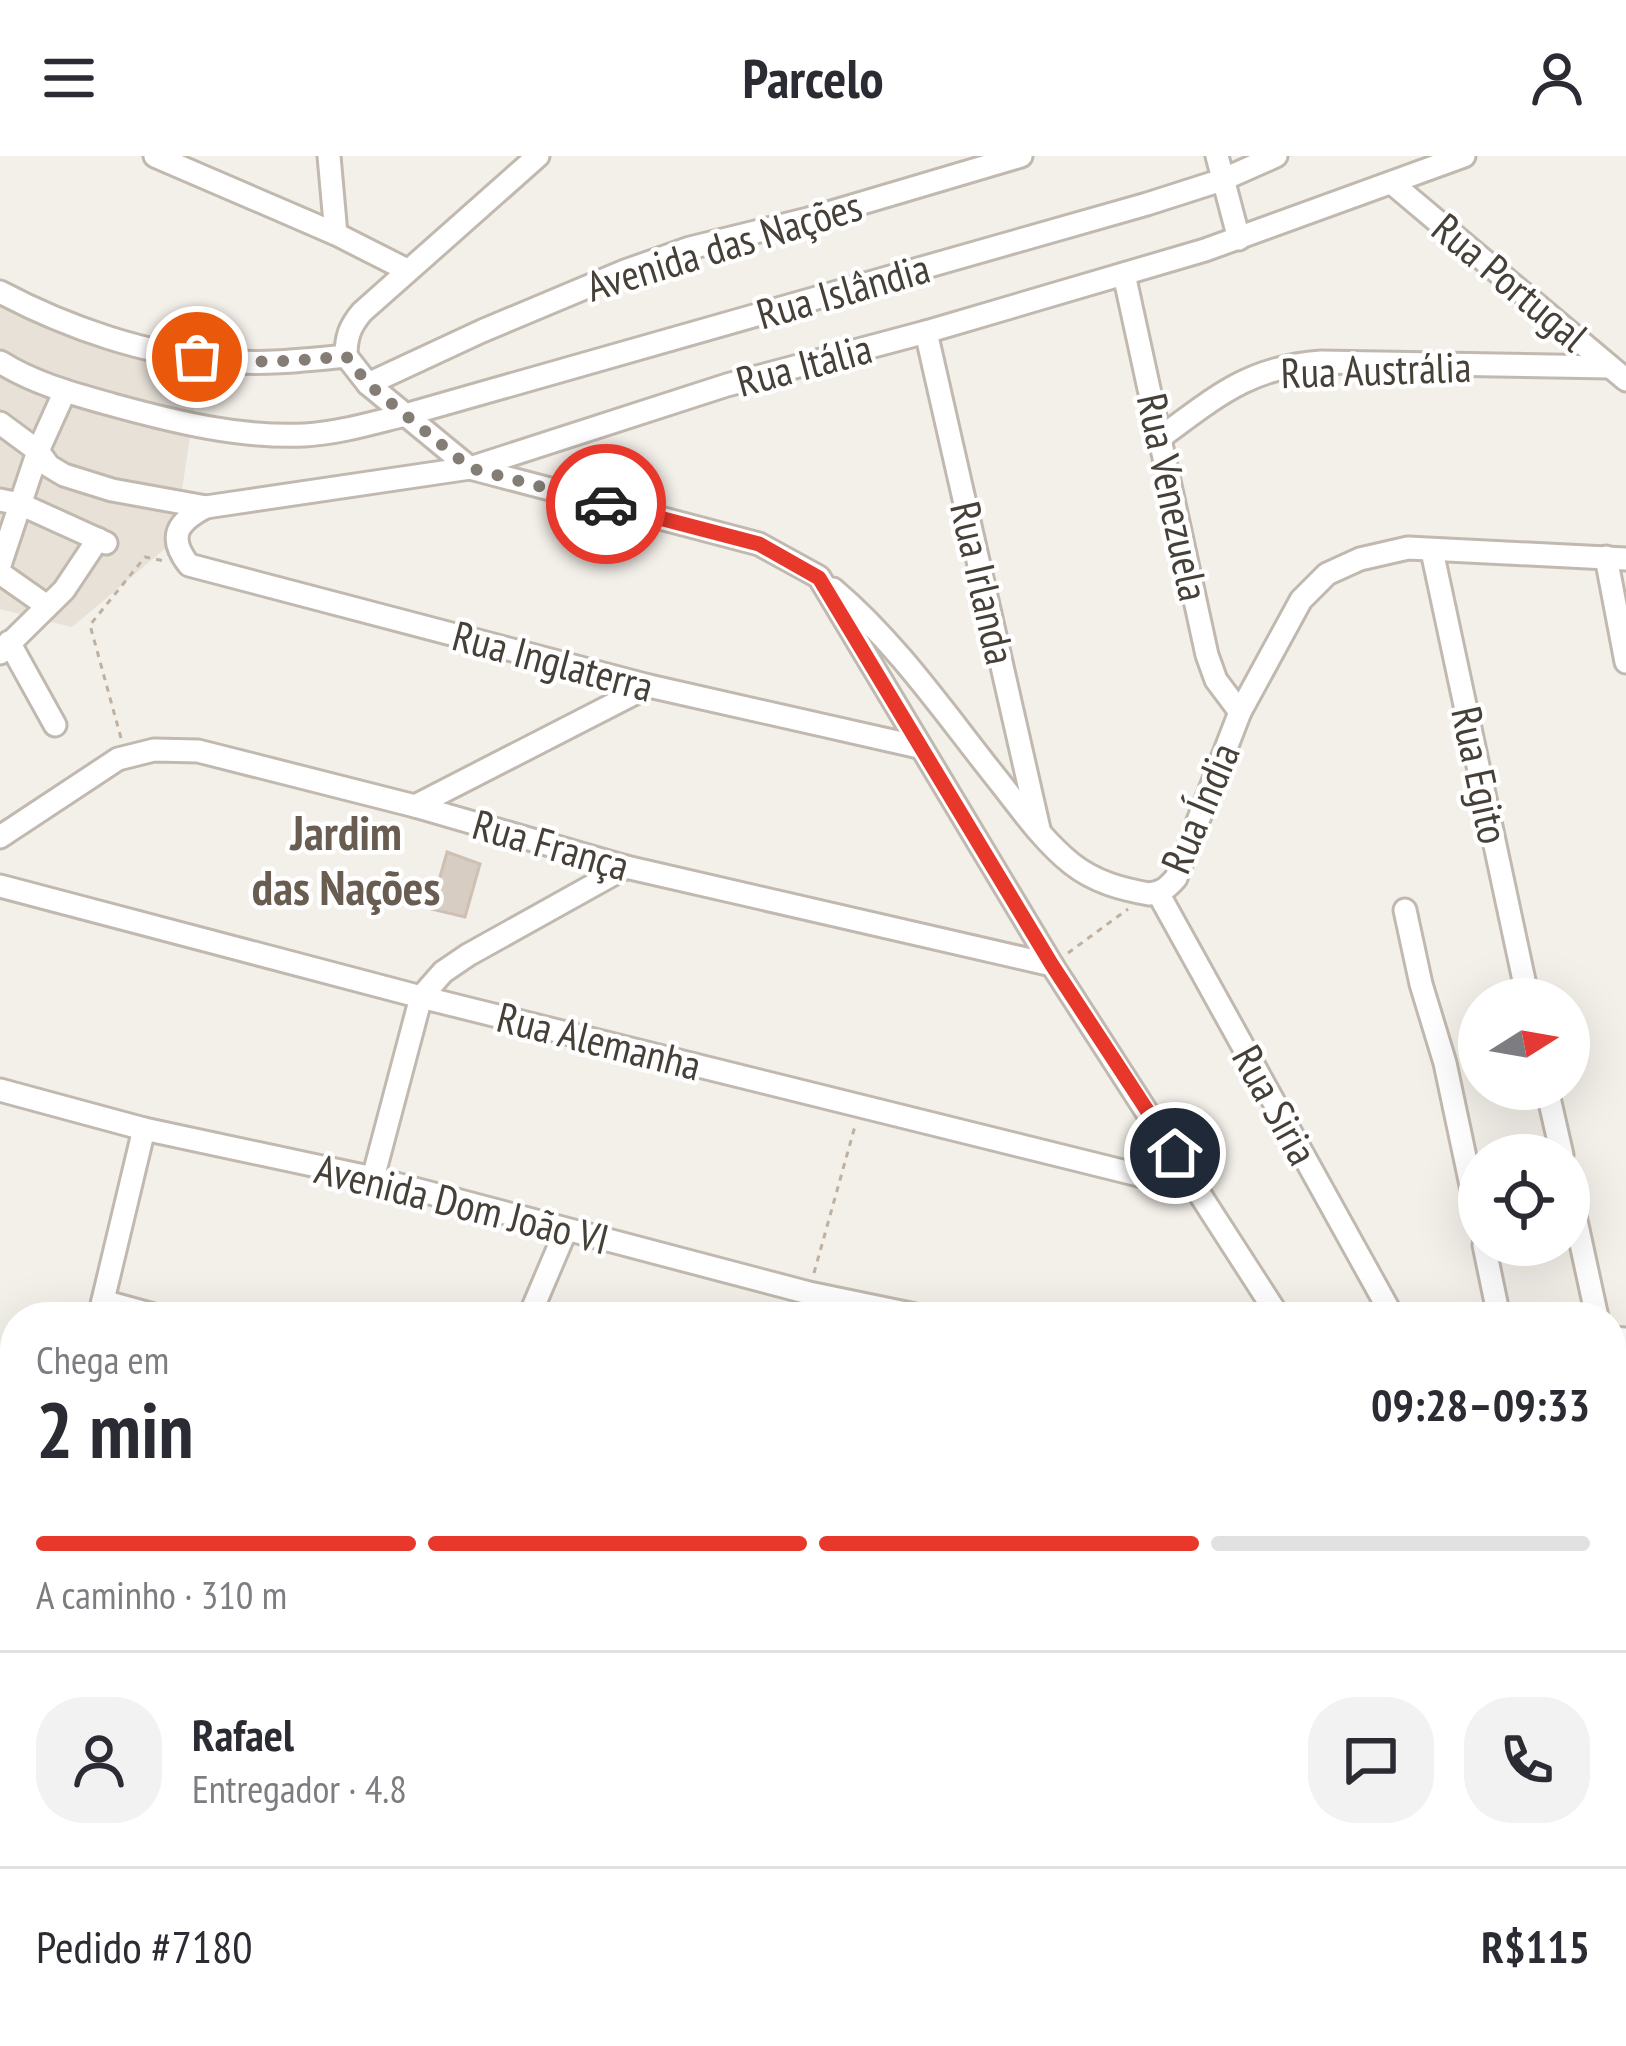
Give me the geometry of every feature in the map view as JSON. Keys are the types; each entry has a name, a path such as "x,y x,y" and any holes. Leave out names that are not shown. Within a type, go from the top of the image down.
{"street":[{"path":"155,156 407,270"},
{"path":"329,156 336,234"},
{"path":"470,468 368,384 346,356 346,340 351,324 407,270 538,156"},
{"name":"Avenida das Nações","path":"368,384 482,331 690,248 808,219 1021,156"},
{"path":"1216,156 1239,239"},
{"name":"Rua Islândia","path":"0,362 32,380 172,420 253,434 329,432 405,415 1147,204 1222,180 1276,156"},
{"name":"Rua Itália","path":"0,422 38,451 49,466 86,483 206,507 470,468 704,392 1239,239 1464,156"},
{"name":"Rua Portugal","path":"1393,184 1618,374"},
{"name":"Rua Venezuela","path":"1124,274 1207,656 1216,680 1240,712"},
{"path":"4,299 134,344 188,356 258,362 346,356"},
{"name":"Rua Irlanda","path":"926,332 1040,834"},
{"name":"Rua Austrália","path":"1161,437 1247,378 1290,364 1618,374"},
{"path":"47,606 0,569 10,502 65,391"},
{"name":"Rua Índia","path":"470,468 759,544 819,578 873,627 1040,834 1098,881 1154,894 1168,887 1181,868 1240,712 1301,601 1327,574 1360,559 1408,548 1616,558"},
{"path":"10,502 102,541 4,648 55,725"},
{"path":"189,566 177,548 177,536 182,523 206,507"},
{"name":"Rua Egito","path":"1432,551 1524,978"},
{"path":"1616,558 1626,662"},
{"name":"Rua Inglaterra","path":"189,566 649,686 919,747"},
{"path":"819,578 1052,965 1268,1302"},
{"path":"415,806 649,686"},
{"path":"906,725 938,703"},
{"name":"Rua França","path":"0,837 89,776 126,758 154,750 198,752 415,806 626,867 1052,965"},
{"path":"373,1178 421,997 443,972 468,955 626,867"},
{"name":"Rua Alemanha","path":"0,886 421,997 1199,1190"},
{"name":"Rua Siria","path":"1154,894 1385,1302"},
{"path":"1405,910 1460,1134"},
{"name":"Avenida Dom João VI","path":"0,1090 144,1129 373,1178 852,1302"},
{"path":"103,1302 144,1129"},
{"path":"535,1302 566,1230"},
{"path":"1488,1266 1496,1302"},
{"path":"1586,1266 1594,1302"}],"path":[{"path":"126,758 90,625 145,557 189,566"},
{"path":"1052,965 1154,894"},
{"path":"809,1293 860,1107"}],"shaded area":[{"path":"0,294 202,356 179,510 167,547 72,627 0,609"}],"building":[{"path":"447,852 480,864 465,917 431,909"}],"way so far":[{"path":"197,357 258,362 346,356 368,384 470,468 606,504"}],"district":[{"name":"Jardim das Nações","path":"346,860"}],"route":[{"path":"606,504 759,544 819,578 1052,965 1175,1153"}]}
